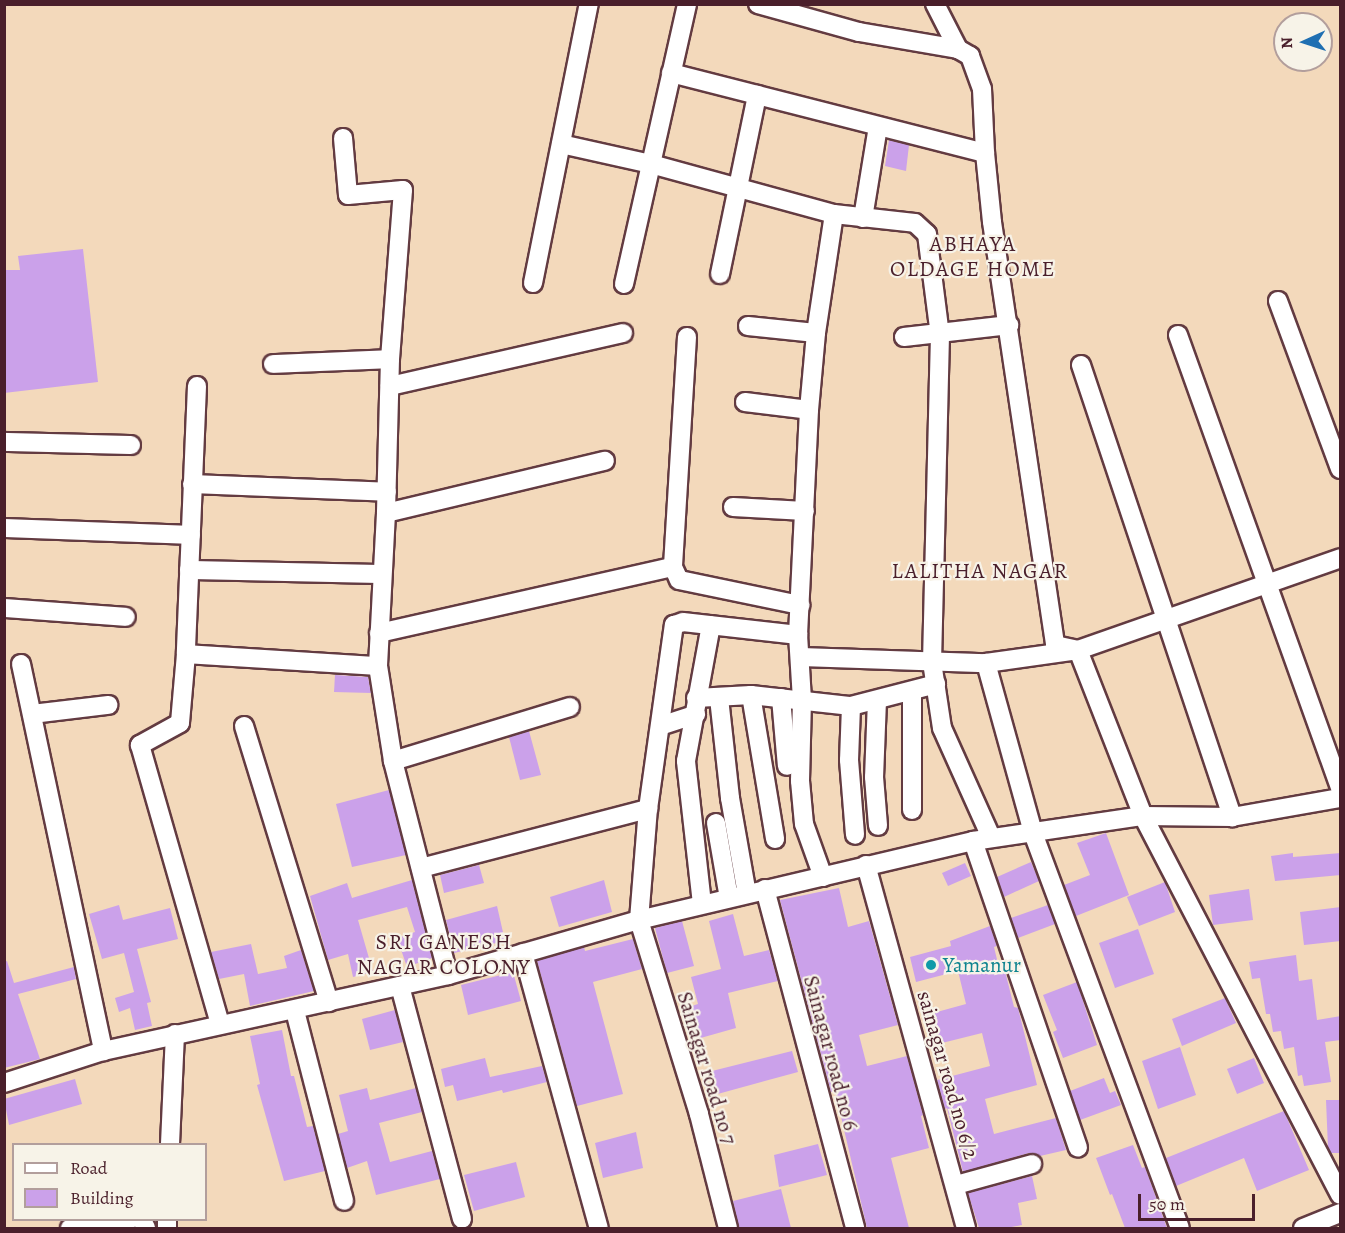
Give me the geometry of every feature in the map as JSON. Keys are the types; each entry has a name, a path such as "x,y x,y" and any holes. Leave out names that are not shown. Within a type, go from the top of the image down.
{"street":[{"path":"533,283 589,4"},
{"path":"624,284 687,4"},
{"path":"758,4 859,32 958,49 970,57 982,89 985,153 1055,645 1078,650"},
{"path":"935,4 958,49"},
{"path":"671,73 985,153"},
{"path":"720,274 757,95"},
{"path":"863,218 878,126"},
{"path":"343,138 348,195 403,190 390,359 387,492 378,666 393,761 448,975"},
{"path":"561,144 651,164 834,214 915,223 927,234 940,335 932,662 942,728 982,839 1078,1148"},
{"path":"823,877 804,824 801,781 801,657 798,635 809,410 816,333 834,214"},
{"path":"1278,301 1341,469"},
{"path":"904,337 940,335 1009,325"},
{"path":"748,326 816,333"},
{"path":"390,386 623,333"},
{"path":"1178,335 1341,789"},
{"path":"687,337 673,567 679,580 800,605"},
{"path":"273,364 390,359"},
{"path":"1081,365 1232,817"},
{"path":"197,386 186,654 180,723 140,745 220,1024"},
{"path":"745,402 809,410"},
{"path":"4,442 131,446"},
{"path":"386,513 605,461"},
{"path":"192,483 387,492"},
{"path":"733,507 805,511"},
{"path":"4,528 191,535"},
{"path":"801,657 986,663 1078,650 1341,558"},
{"path":"379,633 673,567"},
{"path":"189,570 382,574"},
{"path":"4,609 126,616"},
{"path":"639,920 648,809 674,625 683,622 798,635"},
{"path":"702,904 686,761 711,625"},
{"path":"1078,650 1143,816 1333,1165 1341,1195"},
{"path":"186,654 378,666"},
{"path":"986,663 1033,833 1180,1228"},
{"path":"21,664 103,1051"},
{"path":"660,726 696,706 719,698 751,695 851,706 936,684"},
{"path":"912,691 912,810"},
{"path":"751,695 775,839"},
{"name":"Sainagar road no 6","path":"719,698 730,798 855,1228"},
{"path":"781,698 788,766"},
{"path":"877,700 874,777 878,826"},
{"path":"32,714 108,705"},
{"path":"851,706 849,760 855,835"},
{"path":"393,761 570,707"},
{"path":"244,726 328,1002"},
{"path":"655,759 686,761"},
{"path":"4,1083 103,1051 220,1024 295,1011 448,975 639,920 982,839 1143,816 1232,817 1341,798"},
{"path":"421,868 648,809"},
{"path":"716,823 729,898"},
{"name":"sainagar road no 6/2","path":"866,865 966,1228"},
{"name":"Sainagar road no 7","path":"639,920 699,1114 728,1228"},
{"path":"522,953 598,1228"},
{"path":"400,986 462,1219"},
{"path":"295,1011 344,1201"},
{"path":"170,1143 175,1034"},
{"path":"956,1185 1032,1164"},
{"path":"1303,1228 1341,1213"},
{"path":"70,1228 122,1221"}],"building":[{"path":"889,140 909,145 906,171 885,166"},
{"path":"83,249 98,382 4,393 4,270 20,270 18,256"},
{"path":"335,675 368,677 371,693 334,692"},
{"path":"529,731 541,775 520,780 509,737"},
{"path":"389,790 406,855 352,867 336,804"},
{"path":"1106,833 1129,895 1076,916 1064,885 1090,875 1077,843"},
{"path":"1293,853 1293,857 1341,853 1341,875 1275,881 1271,856"},
{"path":"1031,862 1039,881 1004,897 997,877"},
{"path":"965,863 971,876 948,886 942,873"},
{"path":"479,865 484,883 444,893 440,875"},
{"path":"412,880 432,958 407,967 397,938 415,932 407,907 358,920 373,972 353,977 348,954 328,960 310,896 347,883 352,898"},
{"path":"604,880 612,912 559,927 550,897"},
{"path":"1165,882 1175,912 1139,926 1127,897"},
{"path":"839,888 848,927 869,921 898,1025 859,1035 867,1066 907,1056 923,1115 921,1116 929,1148 891,1158 909,1228 867,1228 835,1091 831,1092 780,900"},
{"path":"1249,889 1253,920 1213,925 1209,895"},
{"path":"119,905 123,920 170,908 178,939 137,949 151,1002 147,1003 152,1026 135,1030 130,1008 119,1012 115,998 134,992 124,953 102,959 89,914"},
{"path":"1048,905 1055,924 1018,938 1011,918"},
{"path":"497,906 505,941 454,953 446,920"},
{"path":"1341,907 1341,941 1304,945 1300,912"},
{"path":"733,914 744,956 769,950 778,981 728,993 736,1028 690,1041 682,1009 698,1004 691,977 721,969 709,921"},
{"path":"682,921 694,966 667,973 655,928"},
{"path":"990,926 997,946 994,947 1000,972 1005,971 1014,1007 1018,1008 1037,1085 985,1099 994,1134 1056,1118 1066,1150 1040,1156 1029,1153 963,1172 947,1108 945,1109 937,1080 990,1066 982,1033 934,1045 926,1015 966,1004 958,971 916,982 910,957 951,946 950,941"},
{"path":"1138,929 1154,974 1115,988 1099,943"},
{"path":"633,939 642,969 593,982 623,1094 577,1106 537,961 584,947 585,951"},
{"path":"251,944 258,974 287,968 284,956 301,950 314,991 250,1006 244,974 219,979 211,952"},
{"path":"1296,955 1299,981 1312,979 1317,1020 1341,1016 1341,1040 1325,1042 1331,1082 1304,1086 1302,1075 1298,1076 1294,1047 1284,1049 1281,1031 1273,1032 1270,1014 1266,1014 1260,978 1252,979 1249,962"},
{"path":"7,961 14,983 74,967 76,979 18,994 40,1059 4,1068 4,962"},
{"path":"513,972 521,1001 468,1015 461,985"},
{"path":"1077,982 1097,1045 1063,1058 1053,1032 1057,1030 1043,995"},
{"path":"1225,998 1236,1023 1182,1046 1172,1019"},
{"path":"395,1010 403,1042 370,1050 362,1019"},
{"path":"282,1030 291,1076 294,1076 307,1127 313,1126 325,1171 284,1181 257,1085 260,1084 250,1036"},
{"path":"1180,1047 1196,1095 1158,1109 1142,1061"},
{"path":"792,1051 798,1072 714,1095 708,1072"},
{"path":"485,1058 490,1077 542,1066 547,1082 457,1101 453,1085 445,1087 441,1069"},
{"path":"1254,1058 1264,1083 1237,1094 1227,1069"},
{"path":"1104,1078 1110,1093 1115,1091 1121,1105 1080,1120 1070,1091"},
{"path":"75,1079 82,1104 9,1125 4,1099"},
{"path":"367,1088 370,1100 416,1088 422,1112 379,1123 390,1162 432,1151 440,1179 376,1195 367,1161 347,1168 338,1134 348,1131 339,1095"},
{"path":"1326,1100 1341,1100 1341,1153 1331,1153 1328,1148"},
{"path":"1284,1111 1309,1170 1257,1191 1244,1158 1176,1186 1166,1158"},
{"path":"636,1132 643,1168 603,1178 595,1143"},
{"path":"818,1144 827,1175 779,1187 774,1155"},
{"path":"1133,1145 1142,1168 1145,1167 1167,1228 1125,1228 1112,1194 1110,1195 1096,1158"},
{"path":"516,1162 525,1197 474,1211 464,1175"},
{"path":"1032,1176 1037,1199 1018,1203 1022,1225 1006,1228 979,1228 968,1193"},
{"path":"781,1189 791,1228 739,1228 733,1201"}],"place":[{"name":"Yamanur","path":"931,965"}],"district":[{"name":"ABHAYA OLDAGE HOME","path":"973,256"},
{"name":"LALITHA NAGAR","path":"980,572"},
{"name":"SRI GANESH NAGAR COLONY","path":"444,954"}]}
